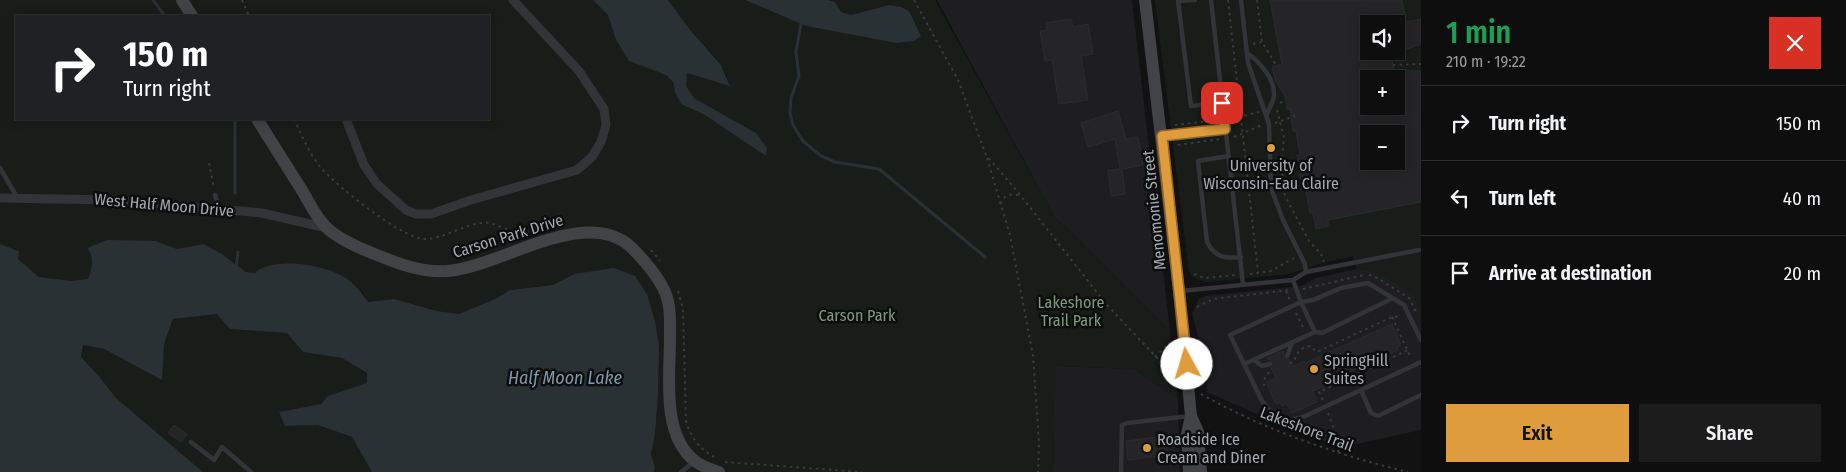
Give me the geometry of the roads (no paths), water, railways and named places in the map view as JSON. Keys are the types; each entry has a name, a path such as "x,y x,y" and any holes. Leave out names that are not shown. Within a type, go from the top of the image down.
{"street":[{"path":"182,0 191,15"},
{"path":"346,120 364,164 377,184 406,210 416,214 431,214 471,200 577,170 592,157 601,142 606,125 604,109 579,71 513,0"},
{"name":"Menomonie Street","path":"1145,0 1162,136 1191,416 1187,434 1189,472"},
{"name":"Carson Park Drive","path":"258,120 314,212 327,228 368,251 395,263 423,270 448,271 470,267 572,233 599,233 629,246 644,261 665,292 670,314 670,404 674,429 678,440 695,461 720,464"},
{"name":"West Half Moon Drive","path":"0,198 103,199 219,209 262,213 327,228"},
{"name":"Menomonie Street","path":"1191,416 1198,432 1201,472"}],"lane":[{"path":"1195,0 1178,1 1191,106 1222,103"},
{"path":"1211,0 1244,284"},
{"path":"1241,0 1248,63 1267,115 1270,135 1271,188 1283,220 1305,264 1306,272"},
{"path":"1247,53 1258,60 1271,82 1274,95 1267,115"},
{"path":"1162,136 1225,129"},
{"path":"1229,156 1198,161 1207,242 1217,256 1223,258 1241,257"},
{"path":"0,168 18,198"},
{"path":"215,195 219,209"},
{"path":"1179,292 1294,280 1306,272 1419,250"},
{"path":"1294,280 1301,302 1315,332"},
{"path":"1421,340 1404,305 1368,284 1341,288 1313,300 1301,302 1230,335 1262,401 1269,410 1288,421 1303,418 1421,362"},
{"path":"1244,364 1315,332 1322,333 1393,298"},
{"path":"1287,356 1292,343"},
{"path":"1254,360 1262,366 1270,364"},
{"path":"1361,390 1368,409 1371,413 1378,416 1421,396"},
{"path":"1121,472 1122,425 1127,422 1191,416"},
{"path":"191,442 214,460 222,447 251,472"},
{"path":"682,472 695,461"}],"water":[{"path":"593,0 668,0 691,31 721,65 730,86 687,73 686,86 694,98 756,133 767,148 766,156 705,115 681,104 675,92 673,82 666,75 629,61 616,40 608,15"},
{"path":"745,0 828,0 835,2 841,12 851,15 889,5 901,7 909,11 921,36 914,41 896,43 806,26"},
{"name":"Half Moon Lake","path":"107,240 156,241 177,249 203,244 222,254 246,272 255,273 263,268 274,265 299,264 312,266 344,277 358,288 368,302 394,299 437,311 459,314 497,298 510,290 553,285 574,274 614,268 635,276 647,294 655,321 659,346 655,435 651,454 655,467 654,472 372,472 352,437 318,425 285,426 279,412 321,404 328,396 367,383 367,373 342,358 303,352 287,333 230,329 217,314 173,319 164,344 162,380 104,349 83,345 81,357 116,398 203,472 0,472 0,244 19,251 18,259 39,277 71,281 88,279 92,267 92,259 87,248"}],"waterway":[{"path":"153,0 164,15"},
{"path":"801,24 796,52 799,76 791,98 790,113 793,125 803,141 821,156 835,162 879,169 985,257"},
{"path":"235,120 235,193"},
{"path":"236,269 238,252"}],"place":[{"name":"University of Wisconsin-Eau Claire","path":"1271,148"},
{"name":"SpringHill Suites","path":"1314,369"},
{"name":"Roadside Ice Cream and Diner","path":"1147,448"}],"park label":[{"name":"Lakeshore Trail Park","path":"1071,311"},
{"name":"Carson Park","path":"857,315"}]}
